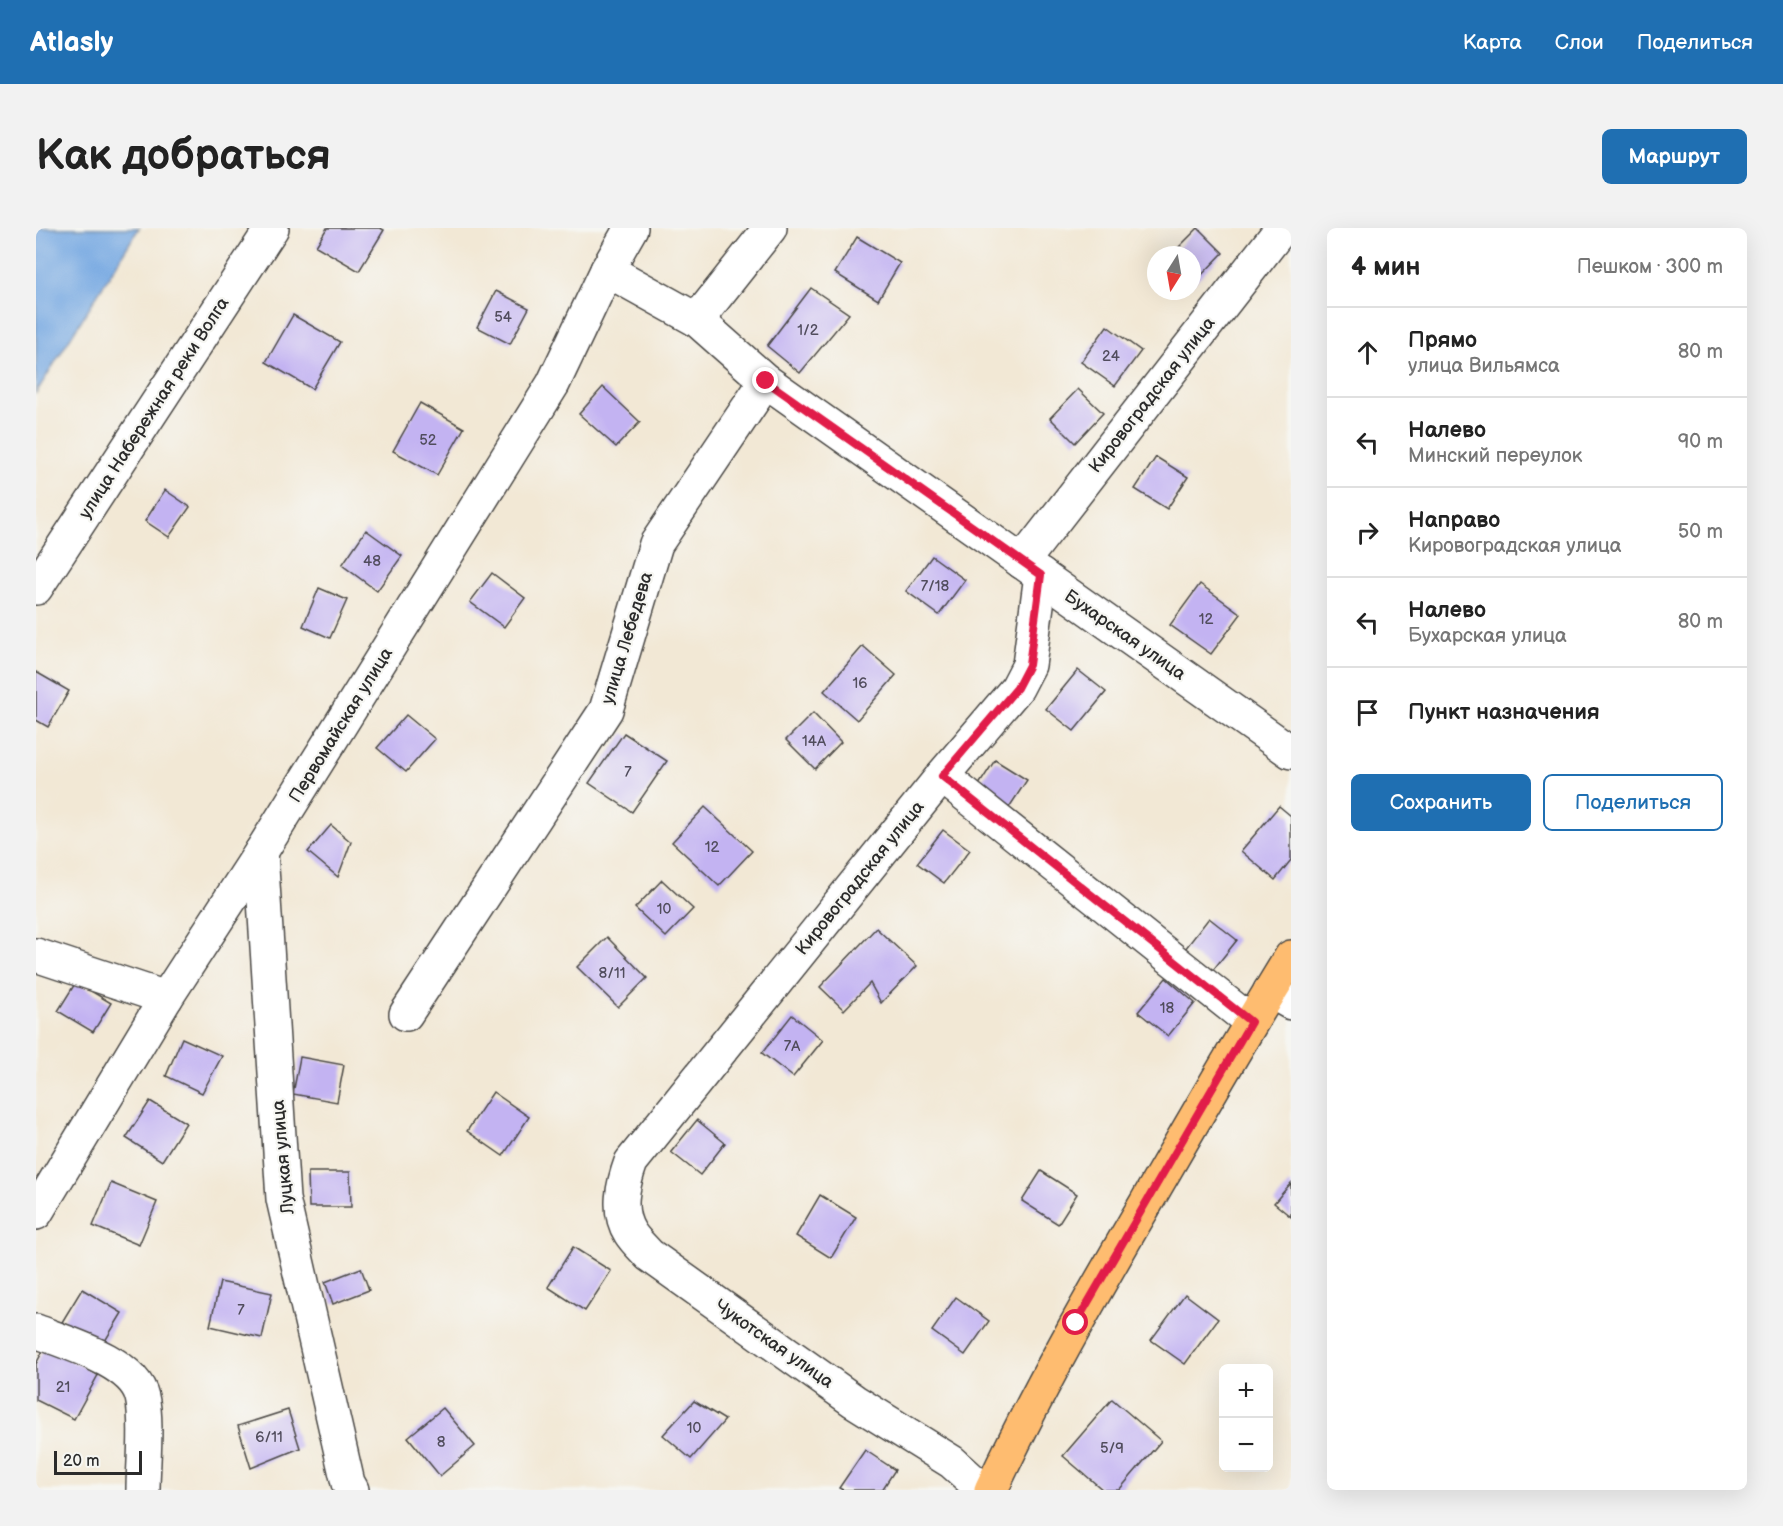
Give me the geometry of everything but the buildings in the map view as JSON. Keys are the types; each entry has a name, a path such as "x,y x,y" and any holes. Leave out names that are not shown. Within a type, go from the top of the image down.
{"main road":[{"path":"992,1490 1014,1440 1076,1323 1251,1022 1280,997 1291,957"}],"street":[{"name":"улица Набережная реки Волга","path":"36,588 272,228"},
{"name":"Первомайская улица","path":"36,1214 166,998 261,852 553,384 607,270 632,228"},
{"path":"697,320 770,228"},
{"name":"Кировоградская улица","path":"631,1162 942,776 1017,688 1029,665 1032,568 1279,235"},
{"name":"Бухарская улица","path":"607,270 697,320 766,381 1291,752"},
{"name":"улица Лебедева","path":"406,1014 606,710 656,544 766,381"},
{"path":"942,776 1251,1022"},
{"name":"Луцкая улица","path":"261,852 283,1199 348,1484 352,1490"},
{"path":"36,955 166,998"},
{"name":"Чукотская улица","path":"631,1162 624,1183 621,1205 629,1231 649,1255 854,1401 952,1462 983,1490"},
{"path":"36,1331 115,1365 136,1382 142,1396 144,1411 143,1490"}],"water":[{"path":"36,228 139,228 36,393"}],"route":[{"path":"766,381 1041,575 1029,665 1017,688 942,776 1251,1022 1076,1323"}]}
